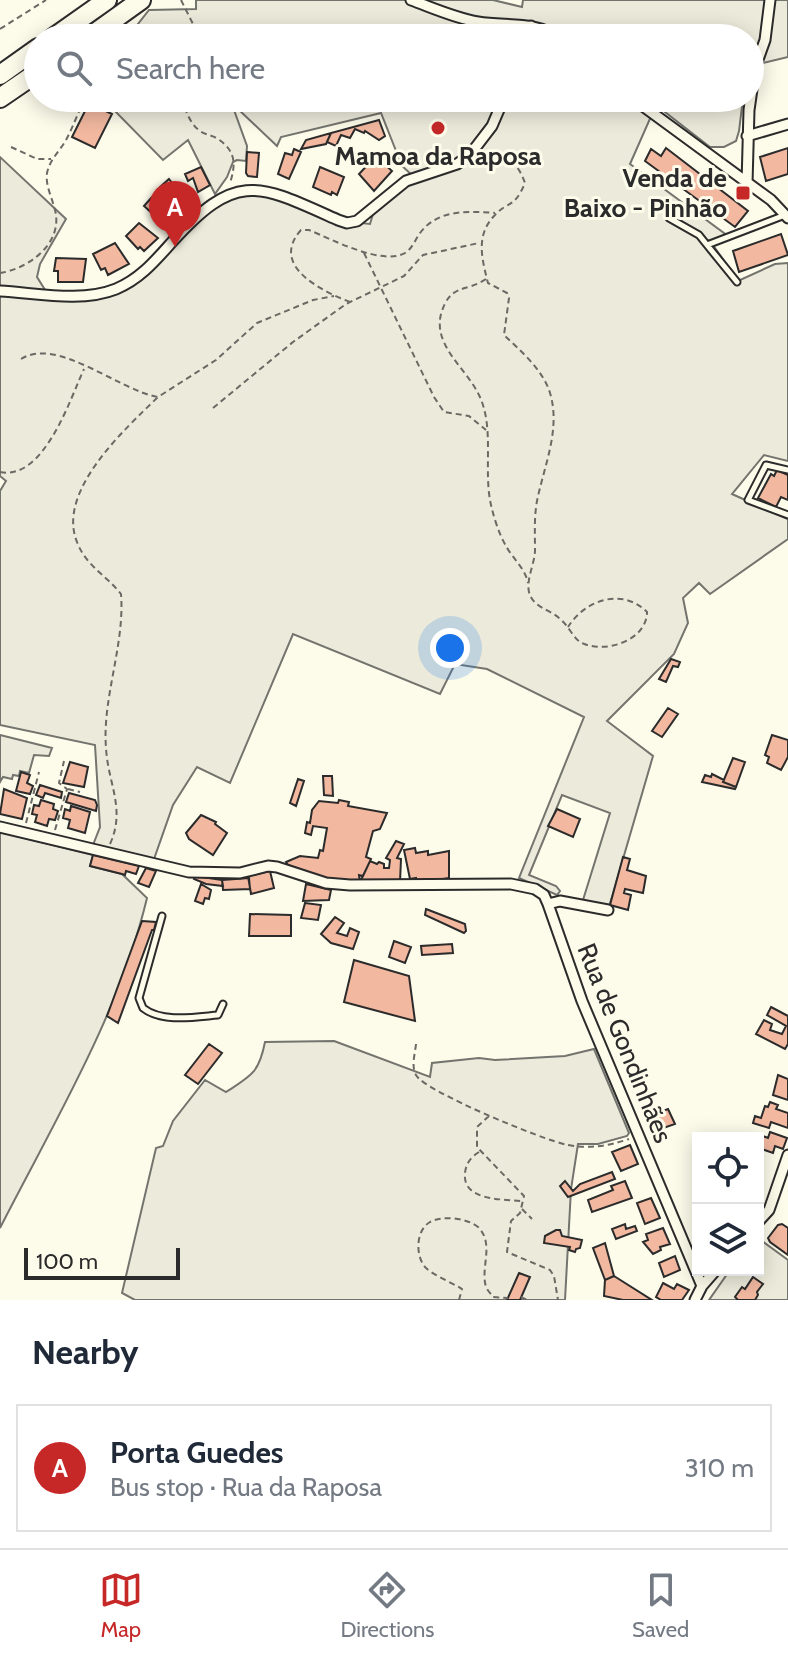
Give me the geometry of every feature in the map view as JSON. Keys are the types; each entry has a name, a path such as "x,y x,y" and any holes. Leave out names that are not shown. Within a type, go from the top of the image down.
{"highway":[{"path":"73,24 107,0"},
{"path":"108,24 141,0"},
{"path":"0,75 24,58"},
{"path":"2,97 24,82"}],"street":[{"path":"411,0 469,20 510,24"},
{"path":"764,43 770,0"},
{"path":"0,291 100,295 150,268 199,215 221,199 252,190 272,191 347,223 357,221 406,181 457,164 473,153 498,112"},
{"path":"651,112 771,200 787,216"},
{"path":"747,184 750,112"},
{"path":"747,136 788,124"},
{"name":"Rua de Gondinhães","path":"0,827 189,872 231,874 277,867 326,883 511,884 535,889 544,895 548,904 582,1001 702,1286"},
{"name":"Rua de Gondinhães","path":"548,904 560,901 608,910"},
{"path":"764,1215 769,1210 788,1155"},
{"path":"695,1300 711,1276"}],"lane":[{"path":"707,245 787,216"},
{"path":"669,218 699,235 737,282"},
{"path":"788,470 766,465 748,500 788,515"},
{"path":"162,916 139,998 143,1008 160,1016 203,1016 218,1015 223,1004"}],"path":[{"path":"0,29 46,0"},
{"path":"181,0 193,24"},
{"path":"0,273 13,270 37,257 54,233 57,219 47,175 52,159 80,112"},
{"path":"188,112 195,126 215,137 233,155 236,163 221,199"},
{"path":"11,147 37,159 52,159"},
{"path":"350,302 301,276 291,258 297,233 309,230 363,252 403,254 410,249 421,231 443,216 470,211 496,213 511,206 519,198 525,183 520,169 505,157 473,153"},
{"path":"496,213 480,243 488,283 507,293 510,304 503,327 504,335 539,373 550,392 551,401 552,437 537,503 533,532 535,548 528,584"},
{"path":"213,408 293,342 350,302 404,276 423,255 480,243"},
{"path":"363,252 415,361 444,412 469,416 486,430"},
{"path":"487,278 474,287 455,290 447,298 439,329 444,345 473,383 485,410 491,507 504,544 526,576 532,600 559,617 579,641 599,648 610,647 642,630 647,612 630,600 606,599 586,607 568,627"},
{"path":"106,853 116,832 119,813 105,746 121,594 88,563 76,542 72,525 81,492 95,464 112,442 158,397 216,360 257,323 313,300 334,296"},
{"path":"21,359 34,353 44,353 85,366 138,392 158,397"},
{"path":"0,472 11,473 19,469 45,449 66,411 85,366"},
{"path":"64,761 59,783 80,792"},
{"path":"23,832 39,772"},
{"path":"52,839 67,789"},
{"path":"416,1044 414,1068 417,1078 437,1092 519,1130 567,1145 600,1147 637,1135"},
{"path":"490,1115 477,1127 475,1143 479,1152 524,1196 520,1213 511,1221 507,1252 550,1270 558,1300"},
{"path":"479,1152 467,1166 465,1181 469,1189 480,1196 522,1201"},
{"path":"521,1208 532,1219"},
{"path":"459,1300 462,1289 425,1267 418,1255 418,1243 430,1222 464,1220 478,1228 487,1242 486,1286 493,1297 508,1298"},
{"path":"521,1297 527,1300"}],"shaded area":[{"path":"196,0 493,0 522,7 523,0 788,0 788,57 764,63 764,24 138,24 149,10 196,9"},
{"path":"116,112 235,112 247,146 246,161 233,162 215,194 188,140 163,160"},
{"path":"241,112 653,112 630,164 728,236 713,245 738,281 775,264 788,263 788,461 764,455 732,494 788,519 788,539 710,594 699,583 683,598 688,623 674,654 607,721 653,756 609,907 583,900 610,813 562,795 529,875 556,886 560,891 557,895 519,878 584,717 487,669 455,664 440,694 293,634 230,783 197,767 173,805 154,859 93,845 100,827 95,745 0,725 0,491 6,481 0,476 0,157 66,219 40,264 37,277 47,293 79,296 123,289 210,202 243,187 281,191 333,220 370,224 373,214 413,176 402,166 381,113 281,137 277,146"},
{"path":"665,112 741,112 736,141 724,147 710,147"},
{"path":"0,735 52,748 49,756 34,755 29,773 20,771 19,776 13,775 12,779 3,777 0,782"},
{"path":"0,832 93,855 90,866 122,874 147,898 120,984 102,1026 0,1228"},
{"path":"334,1041 430,1077 432,1063 479,1058 565,1056 594,1049 629,1133 598,1144 578,1144 571,1189 565,1300 135,1300 122,1293 156,1148 163,1146 173,1121 205,1080 226,1092 242,1082 257,1067 265,1042"},
{"path":"764,1242 788,1260 788,1300 709,1300 726,1276 764,1276"}],"building":[{"path":"84,112 112,114 95,148 72,137"},
{"path":"379,120 385,136 379,140 355,129 350,138 341,135 336,146 327,142 331,133"},
{"path":"331,133 326,144 301,149 306,140"},
{"path":"666,148 748,211 735,227 645,161 651,149 661,156"},
{"path":"788,148 788,174 766,181 760,157"},
{"path":"294,149 301,152 289,179 278,174 285,153 292,155"},
{"path":"247,152 259,153 257,177 246,173"},
{"path":"376,156 392,171 374,191 359,174"},
{"path":"201,167 210,185 198,192 193,178 188,181 185,174"},
{"path":"320,167 344,177 337,195 313,187"},
{"path":"169,179 185,199 177,206 181,209 165,225 144,206 153,196 165,206 172,199 160,187"},
{"path":"139,223 158,238 144,251 126,236"},
{"path":"781,234 788,255 739,272 733,251"},
{"path":"115,243 129,264 108,275 105,268 101,270 93,254"},
{"path":"56,258 86,259 83,282 58,282 58,271 54,271"},
{"path":"777,470 788,475 788,500 781,497 776,507 758,498 771,474 774,476"},
{"path":"671,659 680,662 678,667 673,666 666,682 659,679"},
{"path":"668,708 678,714 662,737 652,731"},
{"path":"772,735 788,740 788,757 781,770 767,763 769,757 765,755"},
{"path":"733,758 745,762 736,787 723,782"},
{"path":"70,762 88,767 84,787 63,783"},
{"path":"21,772 30,775 27,783 33,786 30,794 16,791"},
{"path":"712,774 735,789 702,782 705,775 711,777"},
{"path":"323,776 332,776 333,796 324,795"},
{"path":"298,779 304,781 296,806 290,803"},
{"path":"40,785 62,792 61,798 45,793 43,798 36,795"},
{"path":"4,789 27,798 22,819 0,814"},
{"path":"69,793 95,800 96,811 66,802"},
{"path":"41,800 54,804 53,809 58,811 55,820 49,819 47,826 35,822 37,815 32,814 34,805 39,806"},
{"path":"339,800 349,802 348,806 387,813 380,829 373,831 366,857 371,859 363,876 359,875 360,882 335,881 286,862 300,856 318,858 320,850 323,851 327,828 313,826 311,835 305,833 307,822 310,823 312,810 319,801 338,803"},
{"path":"71,806 90,812 85,833 68,828 70,820 63,818 65,809 70,811"},
{"path":"557,809 580,819 573,837 548,826"},
{"path":"201,815 216,822 227,833 213,855 189,839 186,833"},
{"path":"396,841 404,844 397,858 401,859 400,882 360,882 370,861 389,868 390,860 386,858"},
{"path":"415,848 416,853 428,851 428,855 449,851 449,878 417,883 416,878 410,879 404,850"},
{"path":"93,855 139,866 136,874 126,871 125,875 90,866"},
{"path":"623,857 630,859 627,870 646,876 643,893 625,889 624,893 631,895 628,910 610,905"},
{"path":"146,868 156,871 149,887 138,883"},
{"path":"270,871 274,888 251,894 248,876"},
{"path":"195,876 222,880 223,886 206,884 194,879"},
{"path":"249,878 250,889 223,890 222,880"},
{"path":"201,884 211,890 209,899 205,898 203,904 195,901"},
{"path":"306,884 331,890 329,900 303,901"},
{"path":"305,903 321,905 318,920 301,918"},
{"path":"426,909 465,924 466,931 464,933 425,915"},
{"path":"250,914 291,915 291,936 249,936"},
{"path":"335,917 344,923 337,933 347,936 350,928 359,932 353,949 331,943 321,934"},
{"path":"142,921 156,922 118,1023 107,1016"},
{"path":"394,941 411,947 405,963 389,957"},
{"path":"452,944 453,953 422,955 421,946"},
{"path":"354,960 409,976 415,1021 344,1002"},
{"path":"771,1007 788,1016 788,1044 785,1049 756,1034 764,1020 772,1024 770,1030 782,1034 786,1026 767,1015"},
{"path":"209,1044 222,1053 198,1084 185,1075"},
{"path":"778,1075 788,1079 788,1100 773,1095"},
{"path":"770,1102 778,1105 776,1109 788,1113 788,1128 771,1122 769,1128 753,1123 755,1116 761,1118"},
{"path":"668,1109 675,1124 652,1132 647,1117"},
{"path":"770,1132 787,1138 783,1149 775,1146 773,1153 764,1150 764,1136 768,1138"},
{"path":"630,1145 638,1164 621,1171 612,1152"},
{"path":"612,1172 615,1179 568,1197 560,1186 565,1181 573,1191 580,1184"},
{"path":"625,1181 632,1198 592,1212 588,1200 613,1190 611,1186"},
{"path":"651,1198 660,1218 645,1224 637,1203"},
{"path":"625,1224 626,1229 635,1226 637,1231 616,1239 612,1229"},
{"path":"782,1224 788,1228 788,1255 768,1238"},
{"path":"663,1228 670,1244 660,1247 661,1250 653,1254 643,1242 648,1240 646,1234"},
{"path":"560,1230 562,1236 582,1240 580,1248 575,1252 569,1250 570,1247 544,1243 545,1236"},
{"path":"605,1243 614,1276 605,1280 593,1248"},
{"path":"675,1256 680,1270 664,1277 659,1263"},
{"path":"519,1273 530,1277 520,1300 507,1300"},
{"path":"614,1276 652,1300 623,1300 604,1296 605,1280"},
{"path":"753,1277 763,1284 755,1300 738,1300 735,1297"},
{"path":"663,1283 674,1289 677,1284 689,1290 682,1300 661,1300 656,1297"}],"place":[{"name":"Mamoa da Raposa","path":"438,128"},
{"name":"Venda de Baixo - Pinhão","path":"743,193"},
{"name":"Porta Guedes","path":"175,247"}]}
